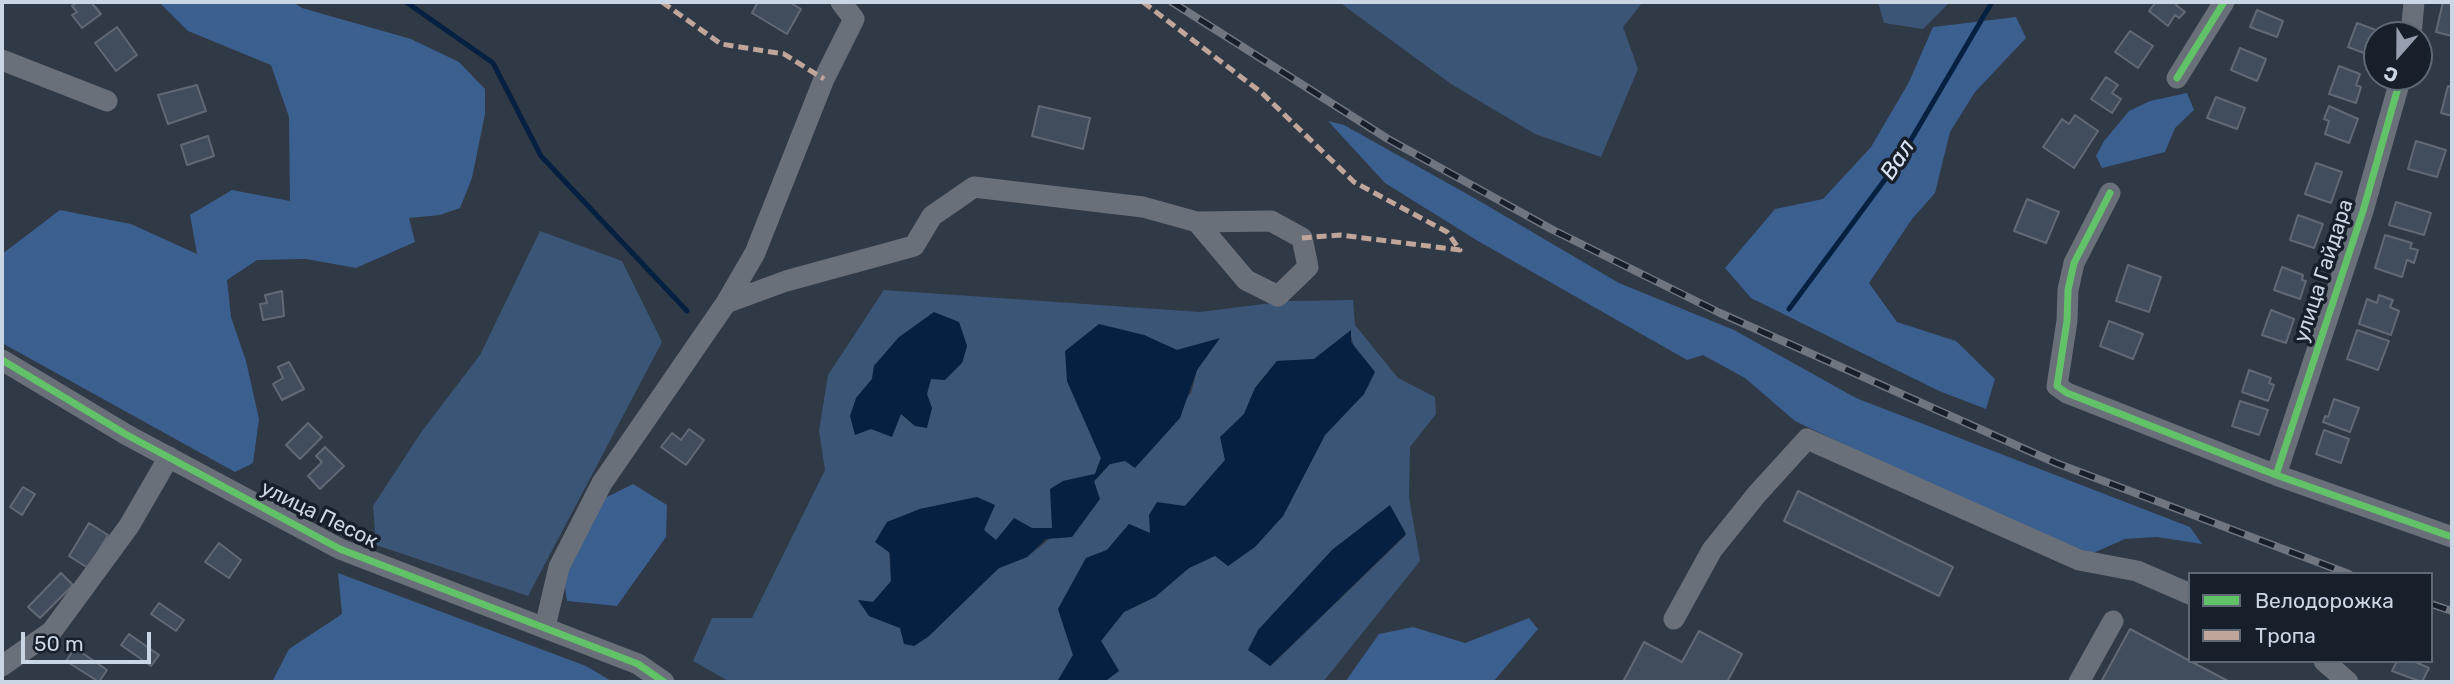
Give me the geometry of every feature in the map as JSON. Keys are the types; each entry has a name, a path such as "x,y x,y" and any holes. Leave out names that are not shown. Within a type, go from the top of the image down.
{"street":[{"path":"545,627 559,567 603,483 726,303 755,253 824,79 854,19 841,2"},
{"path":"2177,78 2224,2"},
{"path":"2412,21 2414,2"},
{"path":"2,60 107,102"},
{"name":"улица Гайдара","path":"2276,475 2363,211 2397,91"},
{"path":"726,303 786,281 914,246 932,216 974,187 1143,207 1197,222 1271,221 1302,238 1308,267 1278,296 1246,280 1197,222"},
{"path":"2110,193 2074,263 2068,290 2067,321 2057,386 2067,393 2276,475 2452,537"},
{"name":"улица Песок","path":"2,360 169,457 340,549 638,664 664,682"},
{"path":"1674,619 1712,550 1757,494 1807,439 2079,560 2137,571 2188,593"},
{"path":"2,666 52,631 129,526 169,457"},
{"path":"2079,682 2113,621"},
{"path":"2326,663 2348,682"}],"shaded area":[{"path":"159,2 293,2 302,8 411,39 459,62 485,89 485,114 472,178 460,208 440,215 409,218 415,242 356,268 306,259 257,260 227,280 231,317 246,361 259,419 253,463 235,472 2,343 2,254 60,210 131,224 197,254 190,215 232,190 290,201 289,117 271,65 188,31"},
{"path":"1339,2 1643,2 1623,27 1638,69 1601,157 1535,134 1451,84"},
{"path":"1878,2 1950,2 1923,29 1884,23"},
{"path":"2016,17 2026,38 1975,92 1950,132 1935,193 1912,219 1869,283 1897,322 1956,341 1995,379 1986,409 1939,391 1751,298 1725,268 1775,209 1823,199 1871,147 1909,82 1933,27"},
{"path":"2187,93 2194,110 2175,128 2165,152 2102,168 2096,156 2104,141 2129,111 2150,101"},
{"path":"1328,121 1344,125 1619,283 1734,330 1856,398 2190,527 2202,544 2157,537 2125,539 2093,553 2038,537 1795,421 1745,378 1703,355 1687,360 1478,241 1385,183"},
{"path":"540,231 622,261 662,342 528,596 376,545 373,506 422,431 480,355"},
{"path":"884,290 1200,312 1287,301 1353,300 1355,325 1398,378 1435,397 1436,414 1410,447 1409,498 1420,561 1323,682 1104,682 1119,671 1101,641 1124,612 1155,597 1189,568 1216,555 1228,566 1283,516 1325,435 1364,394 1350,331 1314,359 1277,361 1255,388 1244,414 1221,437 1225,460 1185,506 1150,533 1129,524 1107,550 1086,558 1058,609 1073,655 1057,682 730,682 693,661 712,618 752,618 825,470 819,431 828,375","holes":["959,322 967,346 962,363 931,379 926,394 932,408 915,426 901,414 887,434 871,429 856,398 872,379 874,366 899,337","1144,335 1177,350 1219,339 1197,370 1191,393 1125,461 1110,464 1094,482 1099,499 1027,557 999,568 914,646 900,628 869,616 859,600 873,602 891,582 887,522 920,509 977,497 984,530 996,541 1032,528 1052,528 1063,481 1095,474 1101,458 1067,381","1390,506 1406,535 1271,666 1248,650 1332,550"]},
{"path":"934,312 959,322 967,346 962,363 945,380 931,379 927,394 932,408 927,428 915,426 901,414 892,437 871,429 855,435 850,416 856,398 872,379 874,366 899,337"},
{"path":"1099,324 1144,335 1177,350 1220,338 1197,370 1180,418 1135,468 1125,461 1110,464 1094,481 1100,499 1072,537 1046,539 1027,557 999,568 928,637 914,646 904,644 900,628 869,616 858,600 873,602 891,581 890,553 875,542 887,522 920,509 977,497 995,505 984,530 996,540 1014,518 1032,528 1052,528 1050,489 1063,481 1095,474 1101,458 1067,381 1065,351"},
{"path":"1351,330 1351,342 1375,372 1364,394 1325,435 1283,516 1255,547 1228,566 1215,556 1189,568 1155,597 1124,612 1101,641 1119,671 1104,682 1057,682 1073,655 1058,609 1086,558 1107,550 1129,524 1150,533 1149,515 1157,502 1185,506 1225,460 1220,437 1244,414 1255,388 1277,361 1314,359"},
{"path":"633,484 667,505 666,537 617,606 567,601 562,566 595,503"},
{"path":"1390,505 1406,534 1270,666 1248,650 1258,630 1332,550"},
{"path":"338,573 586,666 613,682 272,682 289,649 342,614"},
{"path":"1529,618 1538,629 1493,682 1345,682 1379,634 1413,627 1465,643"}],"building":[{"path":"77,2 91,2 101,14 82,28 72,15 77,12 72,6"},
{"path":"758,2 789,2 801,9 787,34 752,13"},
{"path":"2156,2 2178,2 2176,5 2185,12 2179,18 2175,15 2168,26 2149,11"},
{"path":"2443,2 2452,2 2452,36 2436,32"},
{"path":"2257,10 2283,21 2277,37 2250,27"},
{"path":"2357,23 2363,25 2363,53 2348,47"},
{"path":"117,27 137,55 116,71 95,43"},
{"path":"2130,31 2153,46 2138,68 2115,52"},
{"path":"2240,48 2266,59 2257,81 2231,70"},
{"path":"2339,66 2360,74 2356,85 2361,87 2356,103 2329,94"},
{"path":"2106,77 2118,85 2112,93 2121,99 2112,113 2091,99"},
{"path":"197,85 206,111 168,124 158,95"},
{"path":"2448,86 2452,87 2452,116 2441,113"},
{"path":"2216,97 2245,108 2237,129 2207,118"},
{"path":"1039,106 1090,118 1083,149 1032,136"},
{"path":"2329,106 2358,119 2349,143 2325,134 2329,121 2324,119"},
{"path":"2075,115 2098,131 2074,168 2043,147 2062,119 2069,124"},
{"path":"208,136 214,156 187,165 181,145"},
{"path":"2416,141 2446,150 2437,177 2408,169"},
{"path":"2316,163 2342,172 2331,203 2305,194"},
{"path":"2027,199 2059,212 2046,243 2014,231"},
{"path":"2396,202 2431,213 2424,235 2389,225"},
{"path":"2298,215 2323,224 2314,248 2290,240"},
{"path":"2385,235 2412,243 2410,248 2418,250 2414,263 2407,260 2402,277 2375,268"},
{"path":"2128,265 2161,277 2149,312 2116,301"},
{"path":"2282,267 2303,275 2302,280 2306,281 2300,299 2274,290"},
{"path":"282,291 284,316 263,320 260,304 267,303 265,295"},
{"path":"2379,295 2393,300 2390,307 2399,311 2391,335 2359,324 2367,299 2377,303"},
{"path":"2271,310 2294,319 2286,343 2262,335"},
{"path":"2109,321 2143,334 2133,359 2100,346"},
{"path":"2357,330 2389,341 2378,370 2347,359"},
{"path":"289,362 304,389 282,400 273,384 283,378 278,367"},
{"path":"2249,370 2271,378 2269,383 2274,385 2268,401 2242,392"},
{"path":"2334,399 2359,408 2350,432 2323,422 2325,416 2328,417"},
{"path":"2240,401 2268,410 2259,435 2232,426"},
{"path":"308,423 322,437 300,459 286,445"},
{"path":"689,429 704,440 686,465 661,447 672,433 681,440"},
{"path":"2324,430 2349,439 2341,463 2316,454"},
{"path":"325,447 344,466 320,489 308,476 322,462 316,456"},
{"path":"23,487 35,494 22,515 10,507"},
{"path":"1798,491 1953,567 1939,596 1784,521"},
{"path":"89,523 108,535 88,568 69,556"},
{"path":"219,543 241,560 229,578 205,562"},
{"path":"61,573 73,585 40,618 28,607"},
{"path":"159,603 184,620 176,631 151,614"},
{"path":"2130,629 2188,660 2188,663 2194,663 2230,682 2101,682"},
{"path":"1699,631 1742,654 1727,682 1623,682 1644,642 1682,662"},
{"path":"129,634 159,655 151,666 121,645"},
{"path":"75,648 107,670 99,682 66,661"},
{"path":"2396,663 2418,663 2429,668 2422,682 2392,671"}],"waterway":[{"path":"406,2 493,63 541,156 687,311"},
{"name":"Вал","path":"1789,309 1898,162 1992,2"}],"railway":[{"path":"1172,2 1388,139 1553,230 1720,313 2056,463 2344,572"},
{"path":"2433,605 2452,611"}],"marked path":[{"path":"662,2 721,44 784,54 824,79"},
{"path":"1143,2 1262,93 1354,182 1447,232 1460,250 1340,235 1302,238"}],"cycle path":[{"path":"2177,78 2224,2"},
{"path":"2276,475 2363,211 2397,91"},
{"path":"2110,193 2074,263 2068,290 2067,321 2057,386 2067,393 2276,475 2452,537"},
{"path":"2,360 127,435 340,549 638,664 664,682"}]}
